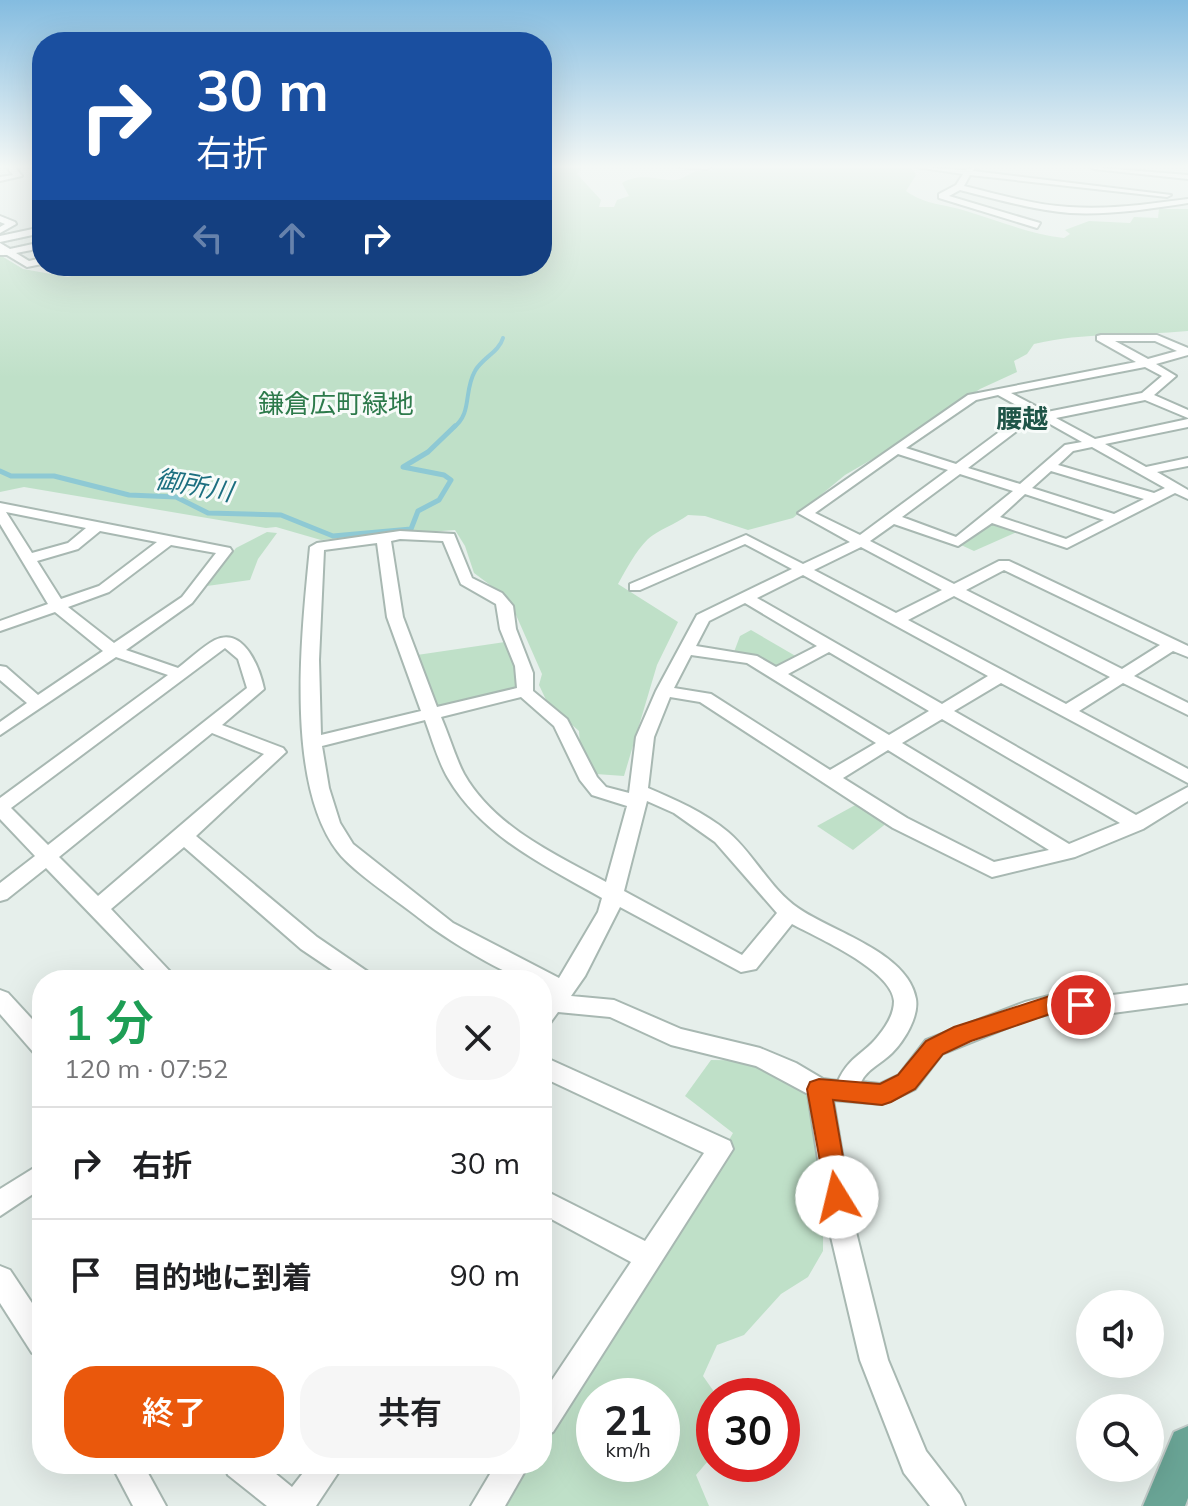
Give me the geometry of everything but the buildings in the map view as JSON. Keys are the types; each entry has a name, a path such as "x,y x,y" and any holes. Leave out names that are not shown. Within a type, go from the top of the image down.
{"main road":[{"path":"1174,1493 1188,1446"}],"street":[{"path":"3,251 32,247"},
{"path":"3,251 27,264 32,263"},
{"path":"1187,352 1157,338 1101,338 1170,376 1146,396 1022,421 860,542 703,618 664,691 645,737 637,796 613,894 592,943 553,1003 614,1009 679,1038 760,1058 832,1091 882,1094 907,1082 934,1047 1025,1011 1053,1004 1105,1005 1188,994"},
{"path":"1187,352 1148,363 972,397 805,513 1188,710"},
{"path":"999,391 1182,492"},
{"path":"1146,396 1188,414"},
{"path":"894,519 958,542 1069,448 1188,423"},
{"path":"898,450 1116,519"},
{"path":"1145,471 1188,462"},
{"path":"1049,466 1155,498"},
{"path":"990,518 1067,544 1155,498 1182,492"},
{"path":"0,510 99,525 225,551 187,600 0,730"},
{"path":"0,510 57,606 114,651 180,674"},
{"path":"30,558 73,546 99,525"},
{"path":"506,970 446,928 336,839 321,793 314,742 311,616 317,547 429,534 449,537 466,581 500,598 507,610 508,628 520,652 526,676 525,691 531,700 561,723 589,780 599,791 637,796 681,809 722,837 789,913 872,958 903,991 902,1020 885,1045 832,1091"},
{"path":"383,538 395,617 456,776 481,809 529,849 741,964 748,963 789,913"},
{"path":"635,587 744,539 1188,777"},
{"path":"0,626 104,589 168,540"},
{"path":"897,619 1004,564 1180,648"},
{"path":"747,598 1136,824"},
{"path":"0,894 45,857 256,689 253,671 241,651 229,643 222,643 0,807 45,857 157,970"},
{"path":"776,674 829,646"},
{"path":"1068,711 1120,676 1180,648"},
{"path":"688,650 751,659 1068,852"},
{"path":"0,671 38,704"},
{"path":"829,778 1001,676"},
{"path":"314,742 525,691"},
{"path":"664,691 705,698 900,823 992,870 1068,852 1136,824 1188,793"},
{"path":"97,909 277,752 209,726"},
{"path":"184,836 309,943 348,970"},
{"path":"0,999 32,1035"},
{"path":"552,1071 721,1149 552,1406"},
{"path":"832,1091 841,1224 874,1360 915,1462 949,1506"},
{"path":"0,1204 32,1181"},
{"path":"552,1206 649,1257"},
{"path":"0,1279 32,1328"},
{"path":"138,1474 150,1506"},
{"path":"252,1474 295,1506 321,1474"},
{"path":"487,1506 508,1474"}],"green space":[{"name":"鎌倉広町緑地","path":"552,237 1188,237 1188,331 1091,336 1034,344 1027,354 1014,361 1017,372 980,389 895,446 845,475 793,518 748,530 705,516 688,515 652,536 635,555 618,584 678,622 657,665 624,776 582,773 579,731 548,704 539,685 542,674 509,599 474,573 465,546 455,530 321,540 276,527 266,528 24,487 0,492 0,255 23,269 32,271 32,276 552,276"},
{"path":"990,523 1019,531 974,551 961,545"},
{"path":"267,532 277,533 258,559 250,580 207,586 236,548"},
{"path":"751,630 799,658 773,666 734,652 740,636"},
{"path":"505,642 516,660 521,684 516,689 445,706 437,705 417,655"},
{"path":"859,803 888,822 853,850 817,826"},
{"path":"711,1060 779,1061 824,1096 823,1251 808,1277 781,1294 744,1335 717,1345 704,1378 696,1378 696,1482 699,1482 709,1506 501,1506 522,1474 552,1474 552,1427 576,1390 576,1482 680,1482 680,1378 584,1378 663,1255 733,1133 685,1096"}],"waterway":[{"path":"455,426 466,409 475,371 503,338"},
{"name":"御所川","path":"0,471 11,476 54,476 129,495 176,497 208,513 281,515 333,536 411,529 418,511 439,500 451,480 444,475 403,467 428,452 455,426"}],"district":[{"name":"腰越","path":"1022,418"}],"route":[{"path":"837,1197 819,1089 882,1094 895,1090 907,1082 934,1047 962,1034 1053,1004 1081,1005"}]}
